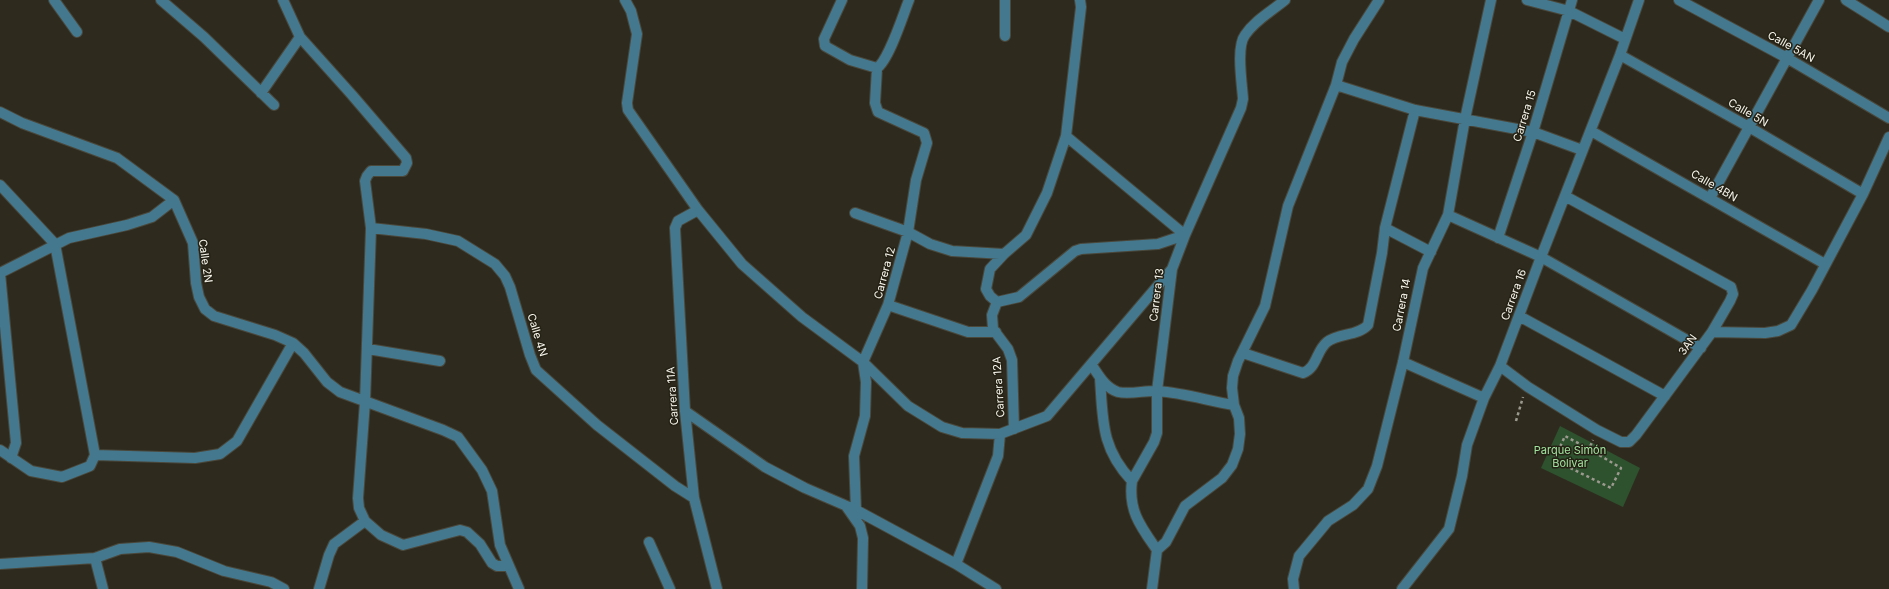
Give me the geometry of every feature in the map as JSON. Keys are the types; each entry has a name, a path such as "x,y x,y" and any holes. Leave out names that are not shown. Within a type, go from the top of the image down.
{"street":[{"path":"54,0 77,32"},
{"path":"161,0 204,38 274,105"},
{"path":"283,0 300,37 406,158 407,163 403,171 371,171 365,181 371,228 368,349 358,498 359,508 365,521 382,535 403,545 460,530 467,532 480,544 492,563 497,566 508,566 519,589"},
{"path":"625,0 631,11 637,34 627,103 628,110 698,210 742,264 802,316 863,362 908,406 942,427 962,433 1000,434 1047,416 1172,269"},
{"path":"842,0 824,39 825,46 850,60 877,68 891,47 909,0"},
{"path":"1005,0 1005,36"},
{"path":"1080,0 1081,7 1066,136 1047,194 1031,227 1026,235 1004,254 990,269 986,289 990,296 997,302 1019,297 1075,251 1081,249 1158,244 1185,235"},
{"name":"Carrera 13","path":"1157,550 1137,520 1131,496 1132,481 1156,437 1157,391 1172,269 1185,235 1241,108 1243,99 1241,49 1244,35 1265,14 1285,0"},
{"path":"1152,589 1157,550 1166,542 1186,506 1192,499 1217,482 1232,465 1238,449 1240,434 1240,418 1234,406 1232,388 1233,376 1265,306 1288,206 1336,85 1342,62 1354,39 1379,0"},
{"name":"Carrera 14","path":"1294,589 1293,578 1299,556 1328,522 1353,505 1368,489 1377,466 1403,362 1420,280 1448,215 1465,119 1491,0"},
{"path":"1527,0 1569,11 1625,39"},
{"name":"Carrera 15","path":"1498,238 1533,132 1572,0"},
{"name":"Carrera 16","path":"1402,589 1449,528 1462,476 1467,445 1484,398 1500,366 1582,150 1591,131 1639,0"},
{"name":"Calle 5AN","path":"1679,0 1787,58 1889,118"},
{"path":"1710,198 1819,0"},
{"path":"1846,0 1889,27"},
{"path":"261,93 300,37"},
{"name":"Calle 5N","path":"1620,55 1749,127 1862,194"},
{"name":"Carrera 12","path":"863,362 888,305 908,232 916,180 927,143 924,134 878,112 875,103 877,68"},
{"path":"1336,85 1416,110 1533,132 1582,150"},
{"path":"1243,353 1303,373 1310,371 1327,342 1365,328 1368,325 1373,305 1385,228 1416,110"},
{"name":"Calle 2N","path":"0,112 22,123 117,158 174,200 193,243 196,283 199,297 205,309 214,316 275,335 293,343 304,353 328,382 340,392 458,437 482,470 492,491 498,535 508,566"},
{"name":"Calle 4BN","path":"1591,131 1825,264"},
{"path":"1066,136 1185,235"},
{"path":"1712,332 1765,333 1778,331 1790,324 1812,290 1862,194 1889,137"},
{"path":"0,185 55,244 95,455 90,466 62,477 31,471 0,450"},
{"name":"3AN","path":"1500,366 1528,388 1597,430 1621,442 1629,442 1636,435 1701,348 1712,332 1733,294 1731,287 1565,196"},
{"path":"11,458 16,443 0,273 69,238 127,225 152,217 174,200"},
{"name":"Carrera 11A","path":"698,210 678,222 675,228 685,411 694,498 717,589"},
{"path":"855,213 908,232 930,244 952,251 1004,254"},
{"path":"1448,215 1541,257 1701,348"},
{"name":"Calle 4N","path":"371,228 426,234 458,241 495,264 505,276 510,287 531,359 536,370 597,425 675,486 694,498"},
{"path":"1385,228 1431,252"},
{"name":"Carrera 12A","path":"997,302 992,315 993,329 1008,349 1012,360 1014,429"},
{"path":"888,305 968,332 996,332"},
{"path":"1519,316 1665,396"},
{"path":"95,455 195,458 220,454 237,441 293,343"},
{"path":"368,349 440,361"},
{"path":"856,510 854,456 865,416 866,382 863,362"},
{"path":"1403,362 1484,398"},
{"path":"1091,364 1100,378 1108,386 1118,392 1157,391 1177,393 1234,406"},
{"path":"1100,378 1104,428 1110,450 1119,467 1132,481"},
{"path":"685,411 765,467 805,488 856,510 956,564 996,589"},
{"path":"956,564 998,456 1000,434"},
{"path":"846,506 860,526 863,538 862,589"},
{"path":"319,589 329,555 334,544 365,521"},
{"path":"649,542 670,589"},
{"path":"0,564 95,558 120,548 149,547 177,552 224,572 271,582 284,589"},
{"path":"95,558 103,589"}],"path":[{"path":"1516,421 1521,401 1528,388"},
{"path":"1589,449 1597,430"},
{"path":"1565,436 1589,449 1621,468 1611,488 1554,460 1565,436"}],"green space":[{"name":"Parque Simón Bolivar","path":"1560,426 1640,468 1623,507 1541,468"}]}
